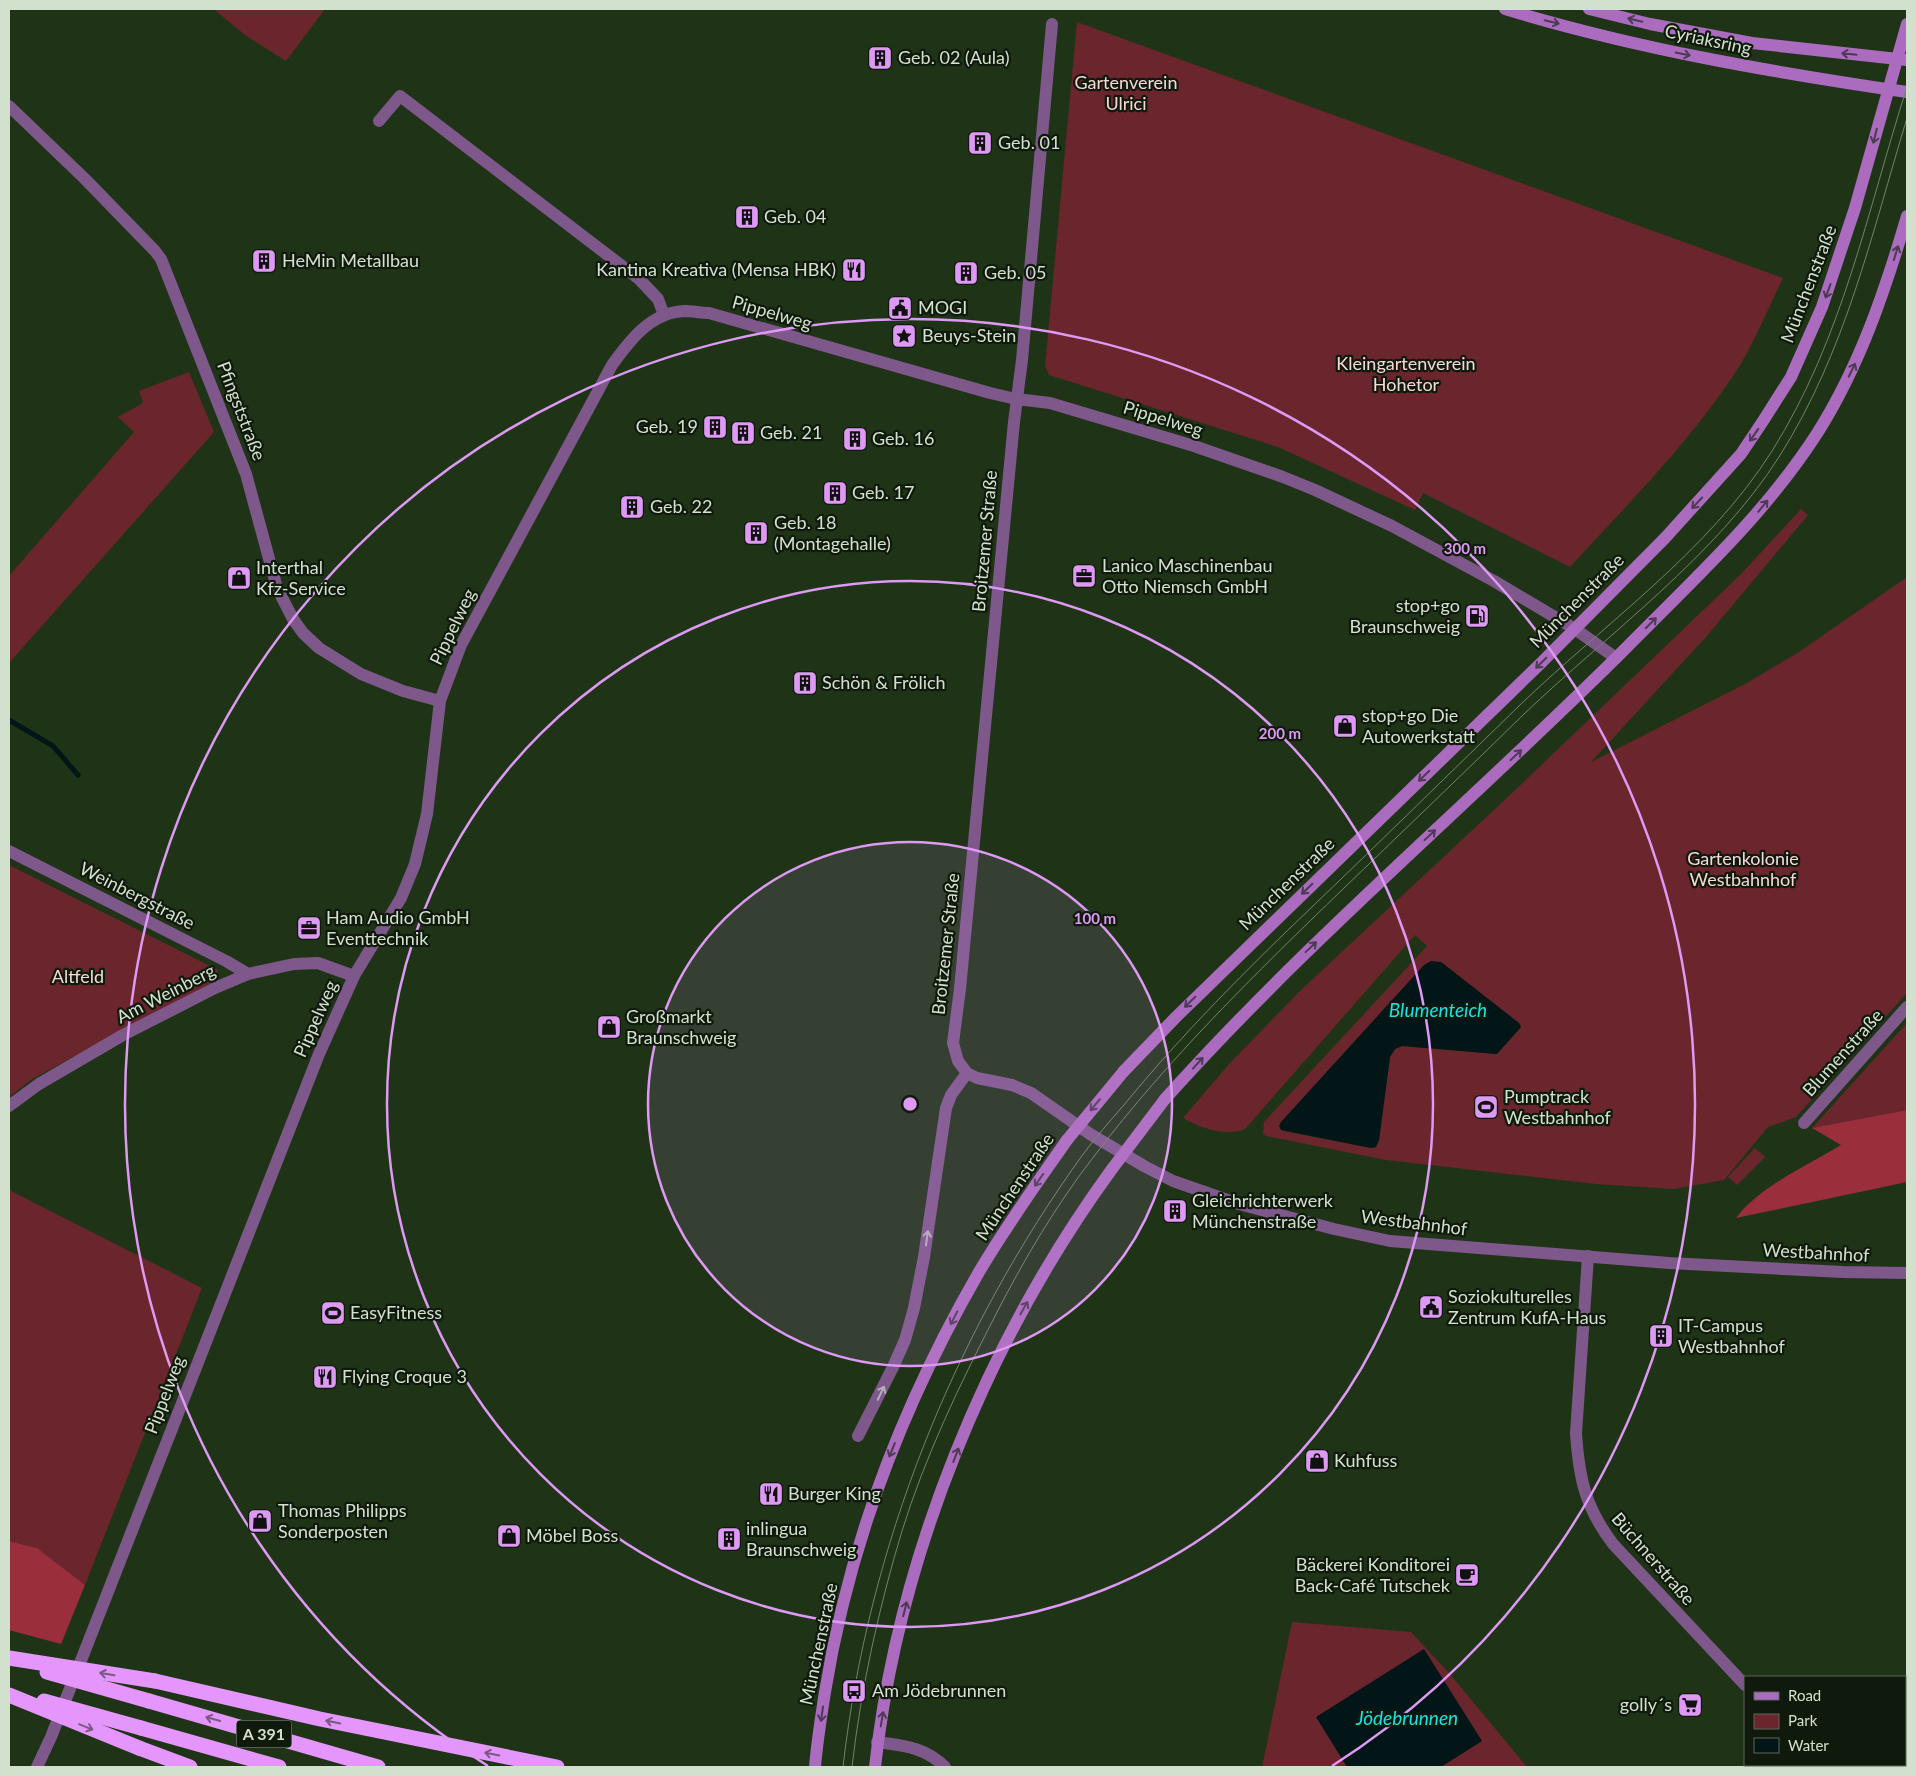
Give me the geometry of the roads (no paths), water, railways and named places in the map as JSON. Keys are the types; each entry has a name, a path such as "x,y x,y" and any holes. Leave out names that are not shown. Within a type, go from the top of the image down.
{"highway":[{"path":"9,1658 155,1681 320,1719 557,1767"},
{"name":"A 391","path":"9,1662 378,1767"},
{"name":"A 391","path":"9,1691 279,1767"},
{"path":"9,1695 190,1767"}],"main road":[{"name":"Cyriaksring","path":"1505,9 1678,53 1821,80 1907,92"},
{"name":"Cyriaksring","path":"1588,9 1650,24 1752,43 1902,60"},
{"name":"Münchenstraße","path":"815,1767 839,1617 863,1534 892,1450 934,1358 970,1288 1022,1204 1067,1140 1124,1072 1176,1017 1575,629 1665,538 1730,467 1763,422 1791,376 1815,325 1836,270 1888,89 1902,60 1907,24"},
{"path":"875,1767 893,1657 913,1579 937,1504 969,1421 1018,1318 1059,1247 1112,1169 1165,1099 1215,1044 1305,953 1543,730 1722,554 1784,480 1818,431 1848,379 1870,330 1907,216"}],"street":[{"name":"Broitzemer Straße","path":"967,1073 958,1061 953,1043 1016,399 1021,365 1052,24"},
{"path":"379,121 400,96 639,279 658,299 664,315"},
{"name":"Pfingststraße","path":"9,106 85,179 154,250 160,259 246,474 277,588 284,604 298,626 319,648 361,674 403,691 440,701"},
{"name":"Pippelweg","path":"37,1767 51,1737 319,1054 354,976 401,898 415,864 427,814 440,701 461,646 612,365 638,333 648,324 664,315 684,311 709,314 1016,399 1059,406 1194,446 1283,477 1392,526 1494,581 1575,629 1616,658"},
{"name":"Weinbergstraße","path":"9,851 248,974"},
{"name":"Am Weinberg","path":"9,1106 39,1084 123,1035 248,974 294,964 318,963 354,976"},
{"name":"Blumenstraße","path":"1804,1123 1907,1008"},
{"path":"858,1436 878,1400 905,1340 914,1308 924,1257 946,1108 951,1096 967,1073"},
{"name":"Westbahnhof","path":"967,1073 977,1078 1012,1085 1031,1093 1090,1134 1144,1166 1194,1189 1239,1204 1334,1229 1390,1241 1669,1262 1843,1272 1907,1273"},
{"name":"Büchnerstraße","path":"1588,1256 1576,1433 1578,1462 1585,1496 1599,1526 1613,1544 1744,1684"},
{"path":"878,1742 907,1746 929,1753 945,1767"}],"water":[{"name":"Blumenteich","path":"1431,961 1441,962 1519,1023 1521,1027 1497,1054 1402,1046 1395,1049 1390,1057 1379,1140 1376,1147 1371,1148 1281,1130 1279,1126 1281,1122 1424,965"},
{"name":"Jödebrunnen","path":"1424,1649 1482,1741 1441,1767 1347,1767 1316,1717"}],"waterway":[{"path":"9,720 53,746 78,775"}],"tram line":[{"path":"843,1767 855,1685 873,1603 896,1523 924,1445 957,1368 995,1294 1037,1222 1093,1141 1168,1053 1240,978 1520,705 1687,554 1747,487 1772,451 1797,408 1817,364 1851,274 1907,87"},
{"path":"852,1767 860,1707 878,1618 911,1503 932,1449 968,1370 994,1318 1041,1234 1081,1174 1123,1119 1245,985 1524,714 1660,592 1725,528 1753,493 1779,457 1802,417 1822,376 1855,292 1907,118"}],"place":[{"name":"Geb. 02 (Aula)","path":"880,58"},
{"name":"Geb. 01","path":"980,143"},
{"name":"Geb. 04","path":"747,217"},
{"name":"HeMin Metallbau","path":"264,261"},
{"name":"Kantina Kreativa (Mensa HBK)","path":"854,270"},
{"name":"Geb. 05","path":"966,273"},
{"name":"MOGI","path":"900,308"},
{"name":"Beuys-Stein","path":"904,336"},
{"name":"Geb. 19","path":"715,427"},
{"name":"Geb. 21","path":"743,433"},
{"name":"Geb. 16","path":"855,439"},
{"name":"Geb. 17","path":"835,493"},
{"name":"Geb. 22","path":"632,507"},
{"name":"Geb. 18 (Montagehalle)","path":"756,533"},
{"name":"Lanico Maschinenbau Otto Niemsch GmbH","path":"1084,576"},
{"name":"Interthal Kfz-Service","path":"239,578"},
{"name":"stop+go Braunschweig","path":"1477,616"},
{"name":"Schön & Frölich","path":"805,683"},
{"name":"stop+go Die Autowerkstatt","path":"1345,726"},
{"name":"Ham Audio GmbH Eventtechnik","path":"309,928"},
{"name":"Großmarkt Braunschweig","path":"609,1027"},
{"name":"Pumptrack Westbahnhof","path":"1486,1107"},
{"name":"Gleichrichterwerk Münchenstraße","path":"1175,1211"},
{"name":"Soziokulturelles Zentrum KufA-Haus","path":"1431,1307"},
{"name":"EasyFitness","path":"333,1313"},
{"name":"IT-Campus Westbahnhof","path":"1661,1336"},
{"name":"Flying Croque 3","path":"325,1377"},
{"name":"Kuhfuss","path":"1317,1461"},
{"name":"Burger King","path":"771,1494"},
{"name":"Thomas Philipps Sonderposten","path":"260,1521"},
{"name":"Möbel Boss","path":"509,1536"},
{"name":"inlingua Braunschweig","path":"729,1539"},
{"name":"Bäckerei Konditorei Back-Café Tutschek","path":"1467,1575"},
{"name":"Am Jödebrunnen","path":"854,1691"},
{"name":"golly´s","path":"1690,1705"}],"park label":[{"name":"Gartenverein Ulrici","path":"1126,94"},
{"name":"Kleingartenverein Hohetor","path":"1406,374"},
{"name":"Gartenkolonie Westbahnhof","path":"1743,870"},
{"name":"Altfeld","path":"78,977"}]}
